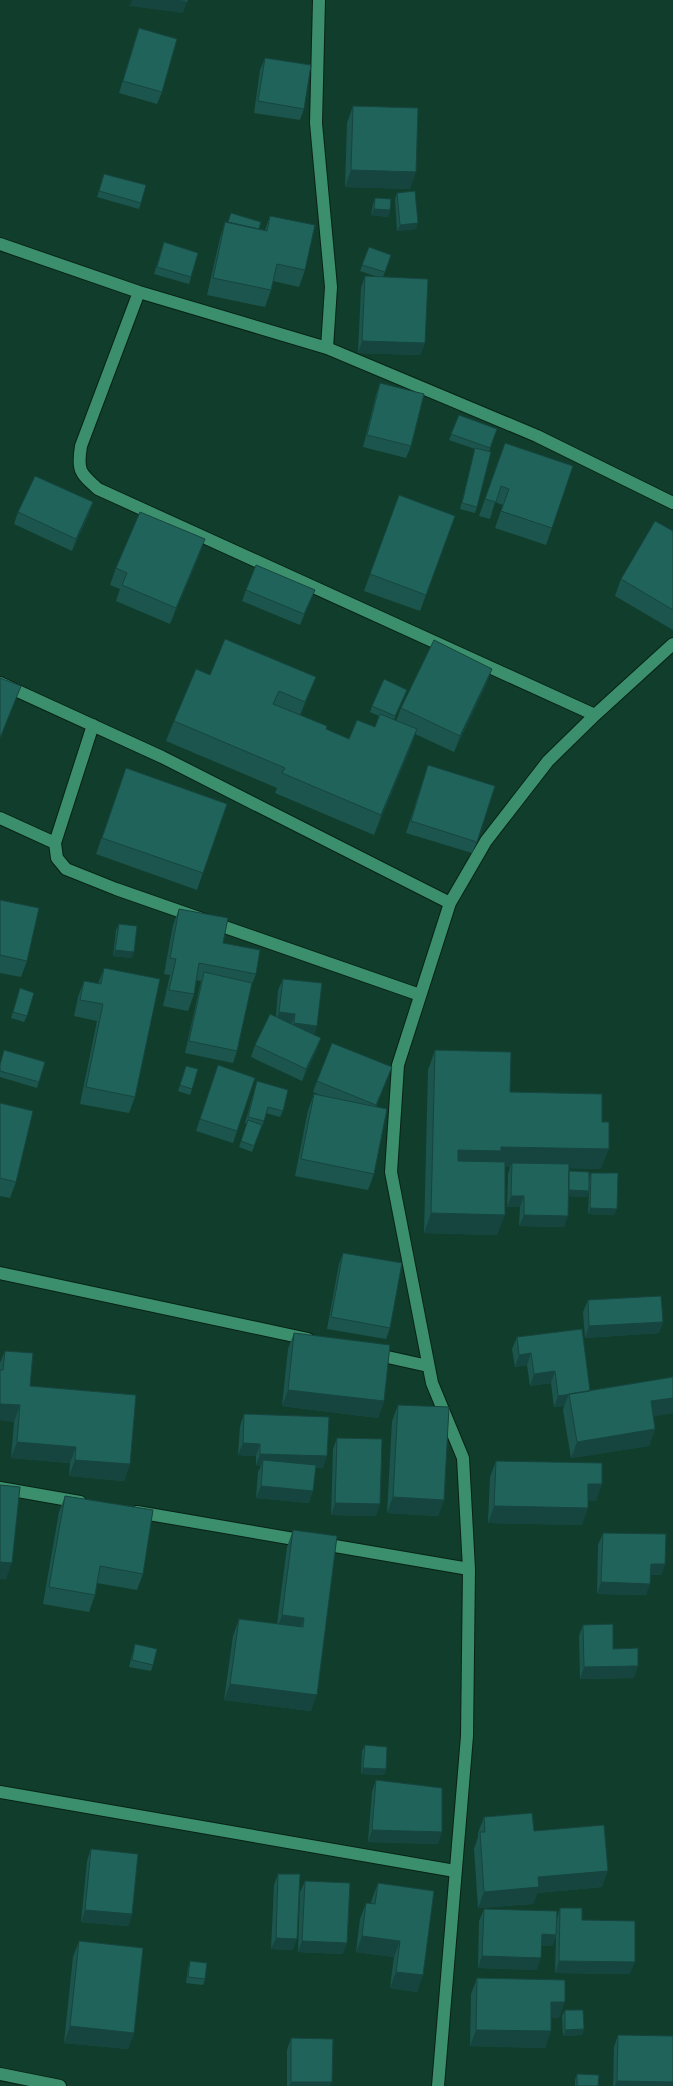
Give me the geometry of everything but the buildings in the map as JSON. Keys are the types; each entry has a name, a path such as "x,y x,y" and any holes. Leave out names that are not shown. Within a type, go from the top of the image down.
{"street":[{"path":"319,0 316,123 331,287 327,348"},
{"path":"0,244 139,292 327,348 537,436 673,503"},
{"path":"139,292 81,446 78,464 83,476 98,489 595,715"},
{"path":"438,2086 467,1736 470,1569 463,1458 432,1383 391,1172 398,1065 450,903 486,841 548,761 673,644"},
{"path":"0,684 162,756 450,903"},
{"path":"93,725 55,843 57,858 66,870 420,995"},
{"path":"0,818 55,843"},
{"path":"0,1273 321,1342"},
{"path":"360,1351 428,1366"},
{"path":"0,1488 88,1503"},
{"path":"127,1510 470,1569"},
{"path":"0,1792 455,1871"},
{"path":"0,2074 60,2086"}]}
